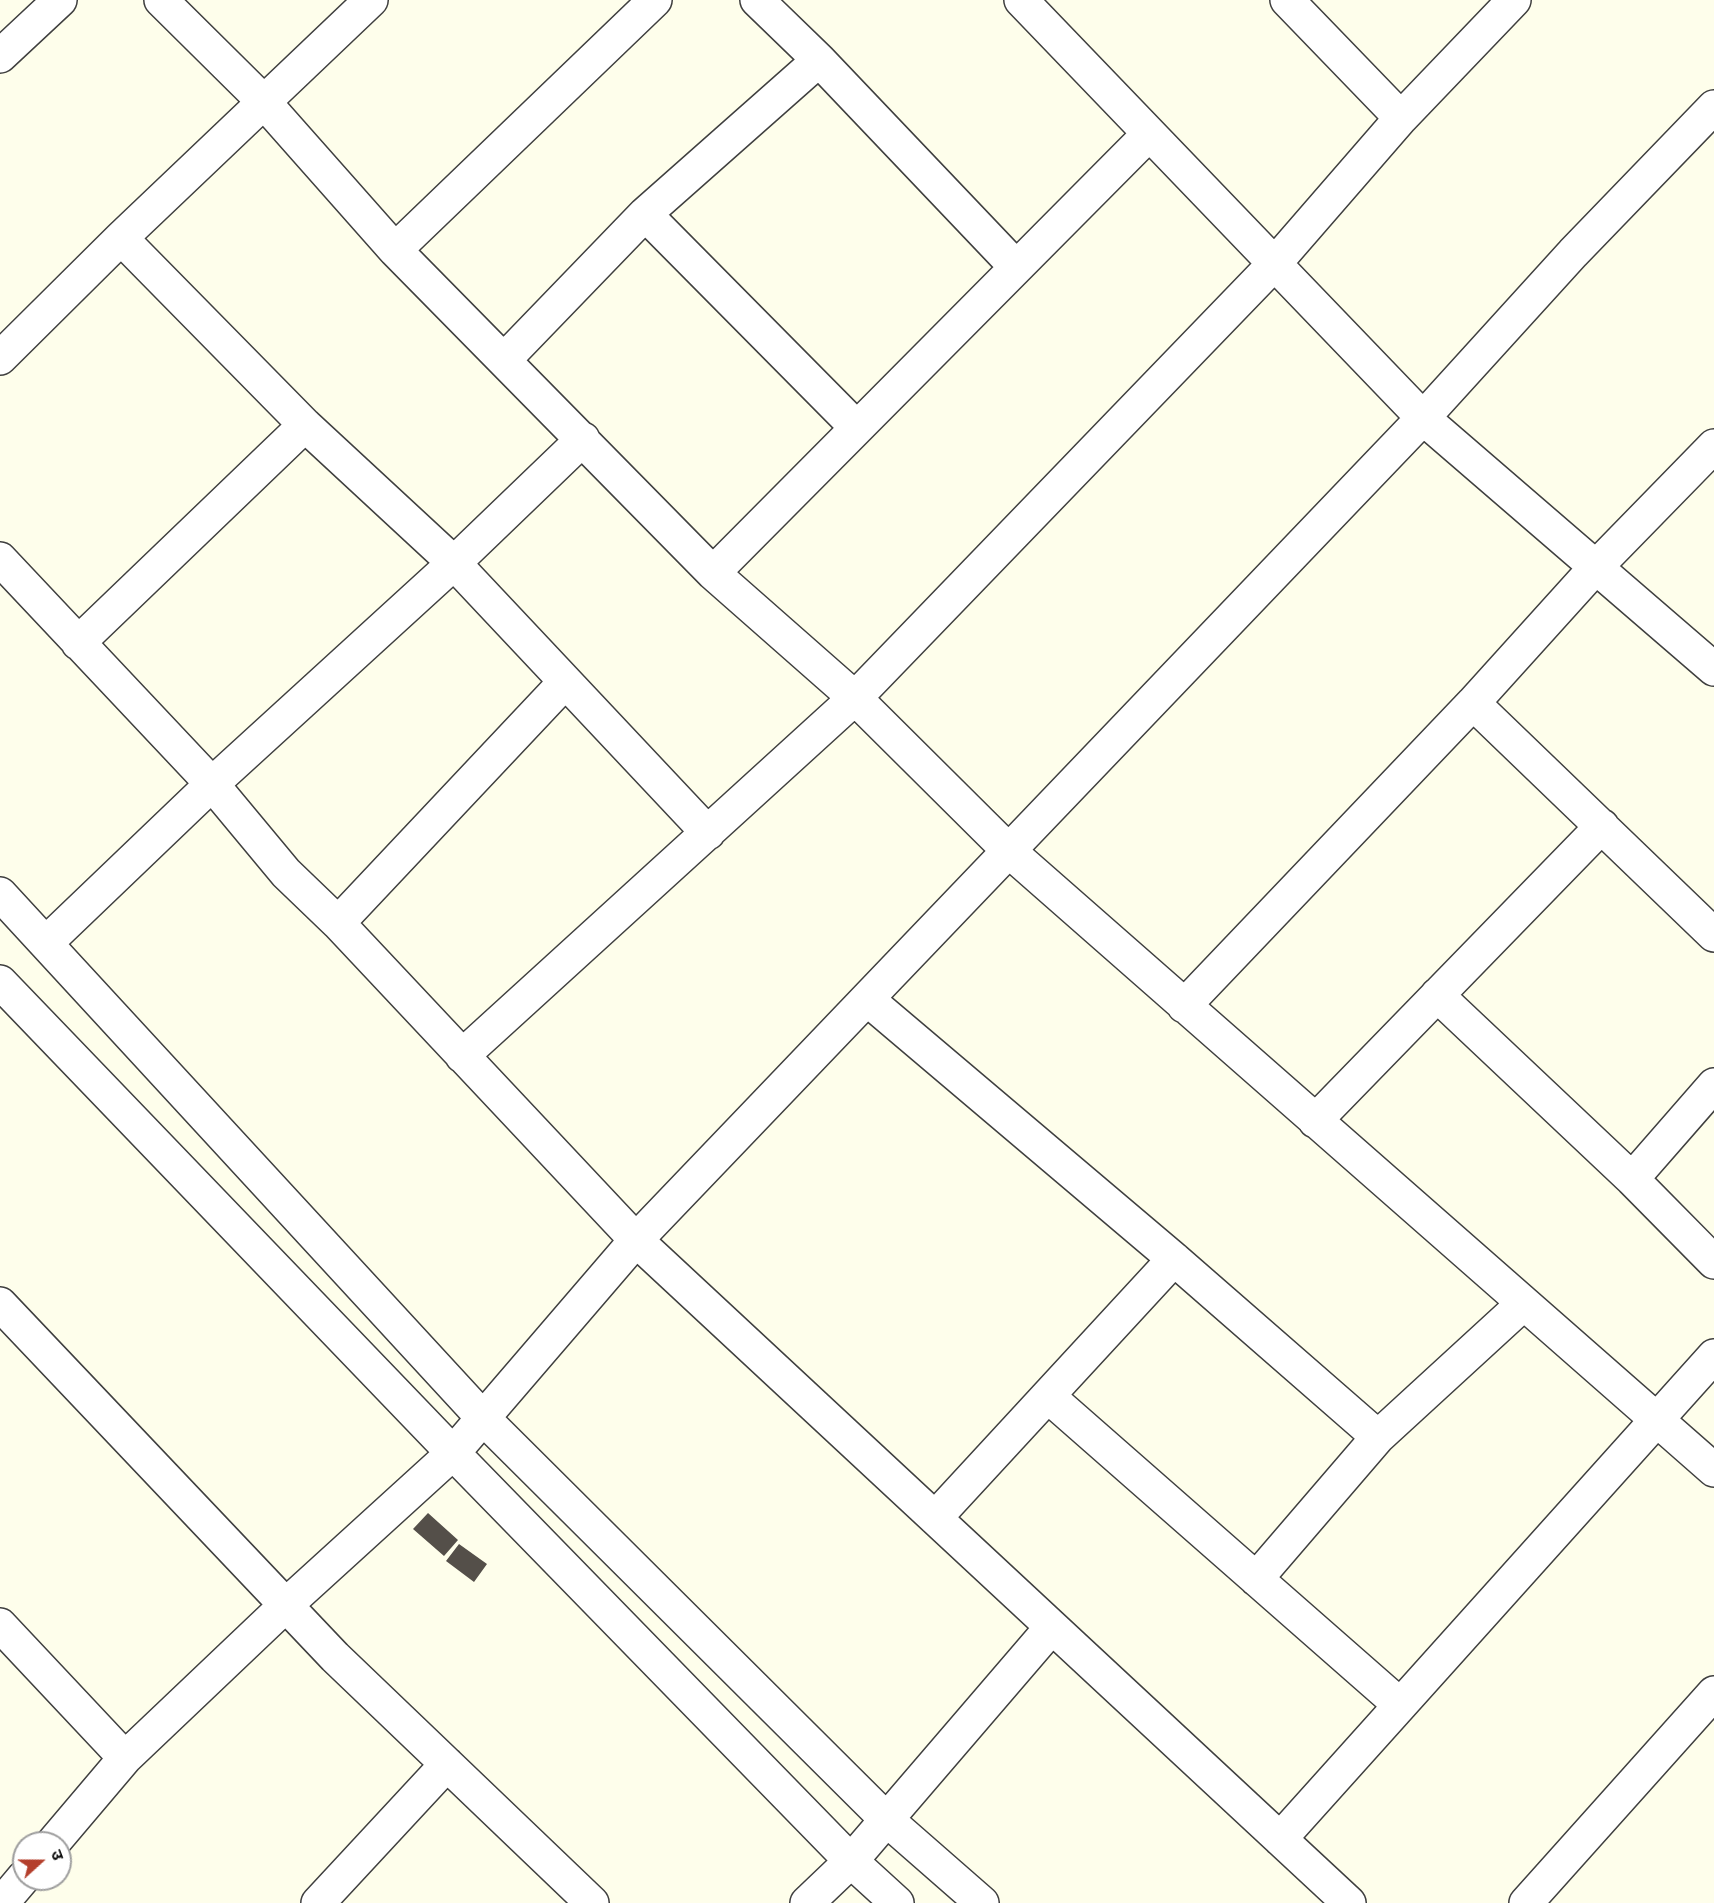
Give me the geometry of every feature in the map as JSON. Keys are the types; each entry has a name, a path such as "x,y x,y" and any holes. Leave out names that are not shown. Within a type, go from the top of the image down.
{"street":[{"path":"0,56 60,0"},
{"path":"161,0 264,102 395,250 505,359 713,573 855,698 1009,851 1714,1470"},
{"path":"0,358 121,238 371,0"},
{"path":"395,250 655,0"},
{"path":"757,0 819,60 1016,267"},
{"path":"1021,0 1149,135 1276,262 1423,418 1714,669"},
{"path":"1287,0 1401,118"},
{"path":"462,1056 855,698 1276,262 1401,118 1514,0"},
{"path":"505,359 645,214 819,60"},
{"path":"63,1831 125,1758 286,1605 453,1453 636,1240 1423,418 1573,253 1714,107"},
{"path":"713,573 1149,135"},
{"path":"645,214 857,428"},
{"path":"121,238 305,425 454,562 708,833"},
{"path":"78,643 305,425"},
{"path":"46,943 212,784 454,562 583,439"},
{"path":"1184,1006 1473,703 1595,568 1714,446"},
{"path":"0,560 212,784 286,873 338,923 636,1240 1349,1903"},
{"path":"338,923 565,682"},
{"path":"1473,703 1714,935"},
{"path":"1315,1121 1602,826"},
{"path":"0,894 483,1418 886,1819 982,1903"},
{"path":"3,992 851,1861 897,1903"},
{"path":"1437,995 1632,1179 1714,1262"},
{"path":"867,999 1174,1259 1378,1437"},
{"path":"1632,1179 1714,1085"},
{"path":"935,1518 1174,1259"},
{"path":"0,1304 335,1657 447,1764 576,1898"},
{"path":"1256,1579 1378,1437 1523,1304"},
{"path":"1280,1839 1714,1356"},
{"path":"1049,1397 1400,1705"},
{"path":"0,1625 125,1758"},
{"path":"807,1903 851,1861 1051,1628"},
{"path":"1526,1903 1702,1725 1714,1693"},
{"path":"318,1903 447,1764"},
{"path":"2,1903 12,1891"}],"building":[{"path":"428,1513 458,1540 444,1556 413,1529"},
{"path":"459,1544 487,1564 474,1582 446,1561"}]}
